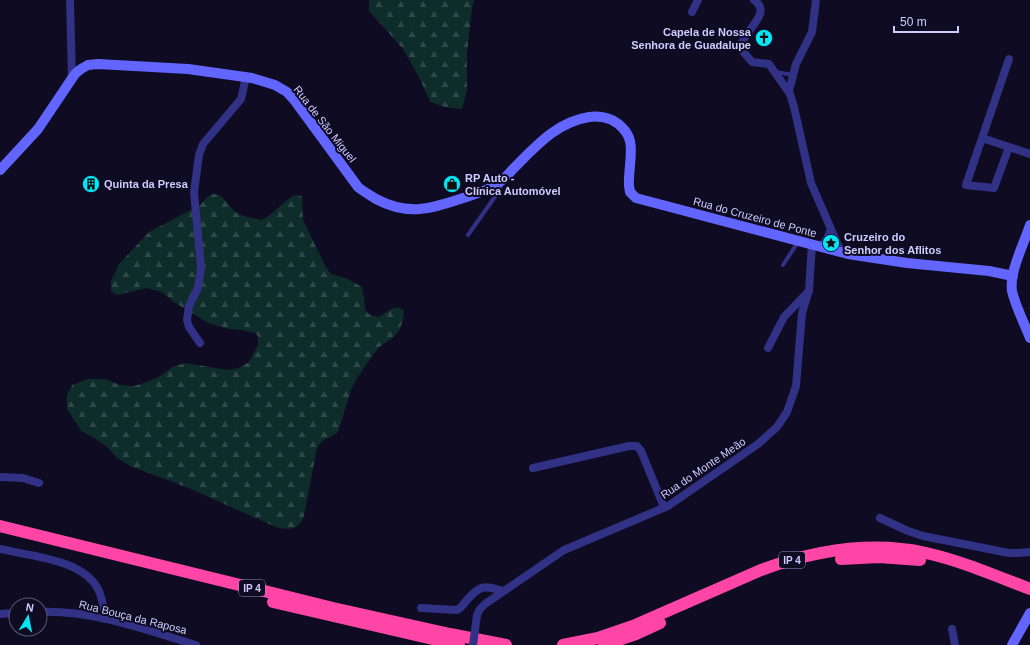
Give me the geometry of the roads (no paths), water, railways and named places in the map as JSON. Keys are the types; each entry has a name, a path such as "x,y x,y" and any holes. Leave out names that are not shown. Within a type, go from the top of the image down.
{"highway":[{"name":"IP 4","path":"0,526 333,608 506,645"},
{"name":"IP 4","path":"0,533 324,614 459,645"},
{"name":"IP 4","path":"563,645 598,638 633,626 777,564 812,555 842,550 884,548 924,553 947,559 1030,588"},
{"name":"IP 4","path":"604,645 636,634 767,576 805,565 839,559 893,557 930,562 955,569 1030,597"}],"street":[{"path":"68,0 72,78"},
{"path":"692,12 698,0"},
{"path":"754,0 759,4 761,11 742,41 741,48 751,61 755,63 768,63 789,91 810,179 841,252"},
{"path":"789,91 798,58 811,35 816,0"},
{"path":"1009,59 966,185 994,188 1009,147"},
{"name":"Rua de São Miguel","path":"0,170 38,129 72,78 84,67 98,64 183,68 246,77 268,82 286,92 296,103 358,187 389,205 411,209 434,207 488,189 502,180 553,132 576,120 596,117 609,119 622,128"},
{"path":"200,343 190,328 187,320 189,306 198,288 201,264 194,192 199,155 203,144 241,99 246,77"},
{"name":"Rua do Cruzeiro de Ponte","path":"622,128 628,136 630,143 629,186 630,192 634,197 841,252 907,262 989,270 1013,276"},
{"path":"982,138 1030,154"},
{"path":"1030,225 1013,276 1013,293 1030,338"},
{"path":"816,246 828,237 831,229"},
{"name":"Rua do Monte Meão","path":"474,645 477,615 482,606 564,550 664,507 762,441 783,419 791,403 795,390 802,313 809,290 816,246"},
{"path":"768,348 782,319 809,290"},
{"path":"533,468 635,446 641,451 664,507"},
{"path":"0,477 23,478 39,483"},
{"path":"880,518 908,531 928,538 1008,553 1018,554 1030,552"},
{"path":"0,550 55,561 71,566 84,573 90,578 98,590 105,620"},
{"path":"420,608 457,610 475,590 489,587 503,591"},
{"name":"Rua Bouça da Raposa","path":"48,612 68,612 105,620 196,645"},
{"path":"1012,645 1029,617"},
{"path":"952,629 955,645"}],"lane":[{"path":"776,72 793,75"},
{"path":"468,235 500,191 502,180"},
{"path":"783,265 798,241"}],"place":[{"name":"Capela de Nossa Senhora de Guadalupe","path":"764,38"},
{"name":"Quinta da Presa","path":"91,184"},
{"name":"RP Auto - Clínica Automóvel","path":"452,184"},
{"name":"Cruzeiro do Senhor dos Aflitos","path":"831,243"}]}
